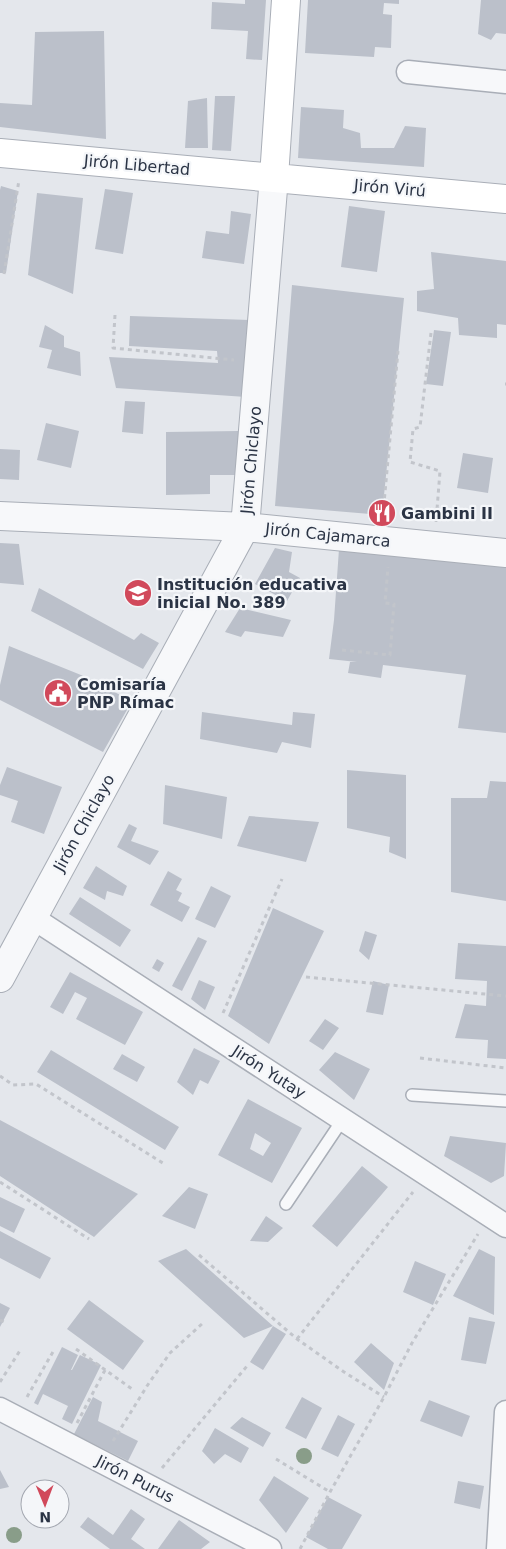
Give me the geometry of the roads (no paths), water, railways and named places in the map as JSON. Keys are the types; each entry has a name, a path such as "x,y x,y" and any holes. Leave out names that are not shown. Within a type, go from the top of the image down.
{"main road":[{"name":"Jirón Chiclayo","path":"274,177 286,0"},
{"name":"Jirón Libertad","path":"11,154 274,177"},
{"name":"Jirón Virú","path":"274,177 506,199"}],"street":[{"path":"408,72 506,82"},
{"name":"Jirón Chiclayo","path":"0,978 245,527 274,177"},
{"name":"Jirón Cajamarca","path":"0,516 245,527 506,553"},
{"name":"Jirón Yutay","path":"33,918 498,1220"},
{"name":"Jirón Purus","path":"8,1413 270,1549"},
{"path":"498,1549 503,1515 506,1424"}],"lane":[{"path":"412,1095 506,1101"},
{"path":"286,1204 342,1119"}],"place":[{"name":"Gambini II","path":"382,513"},
{"name":"Institución educativa inicial No. 389","path":"138,593"},
{"name":"Comisaría PNP Rímac","path":"58,693"}]}
